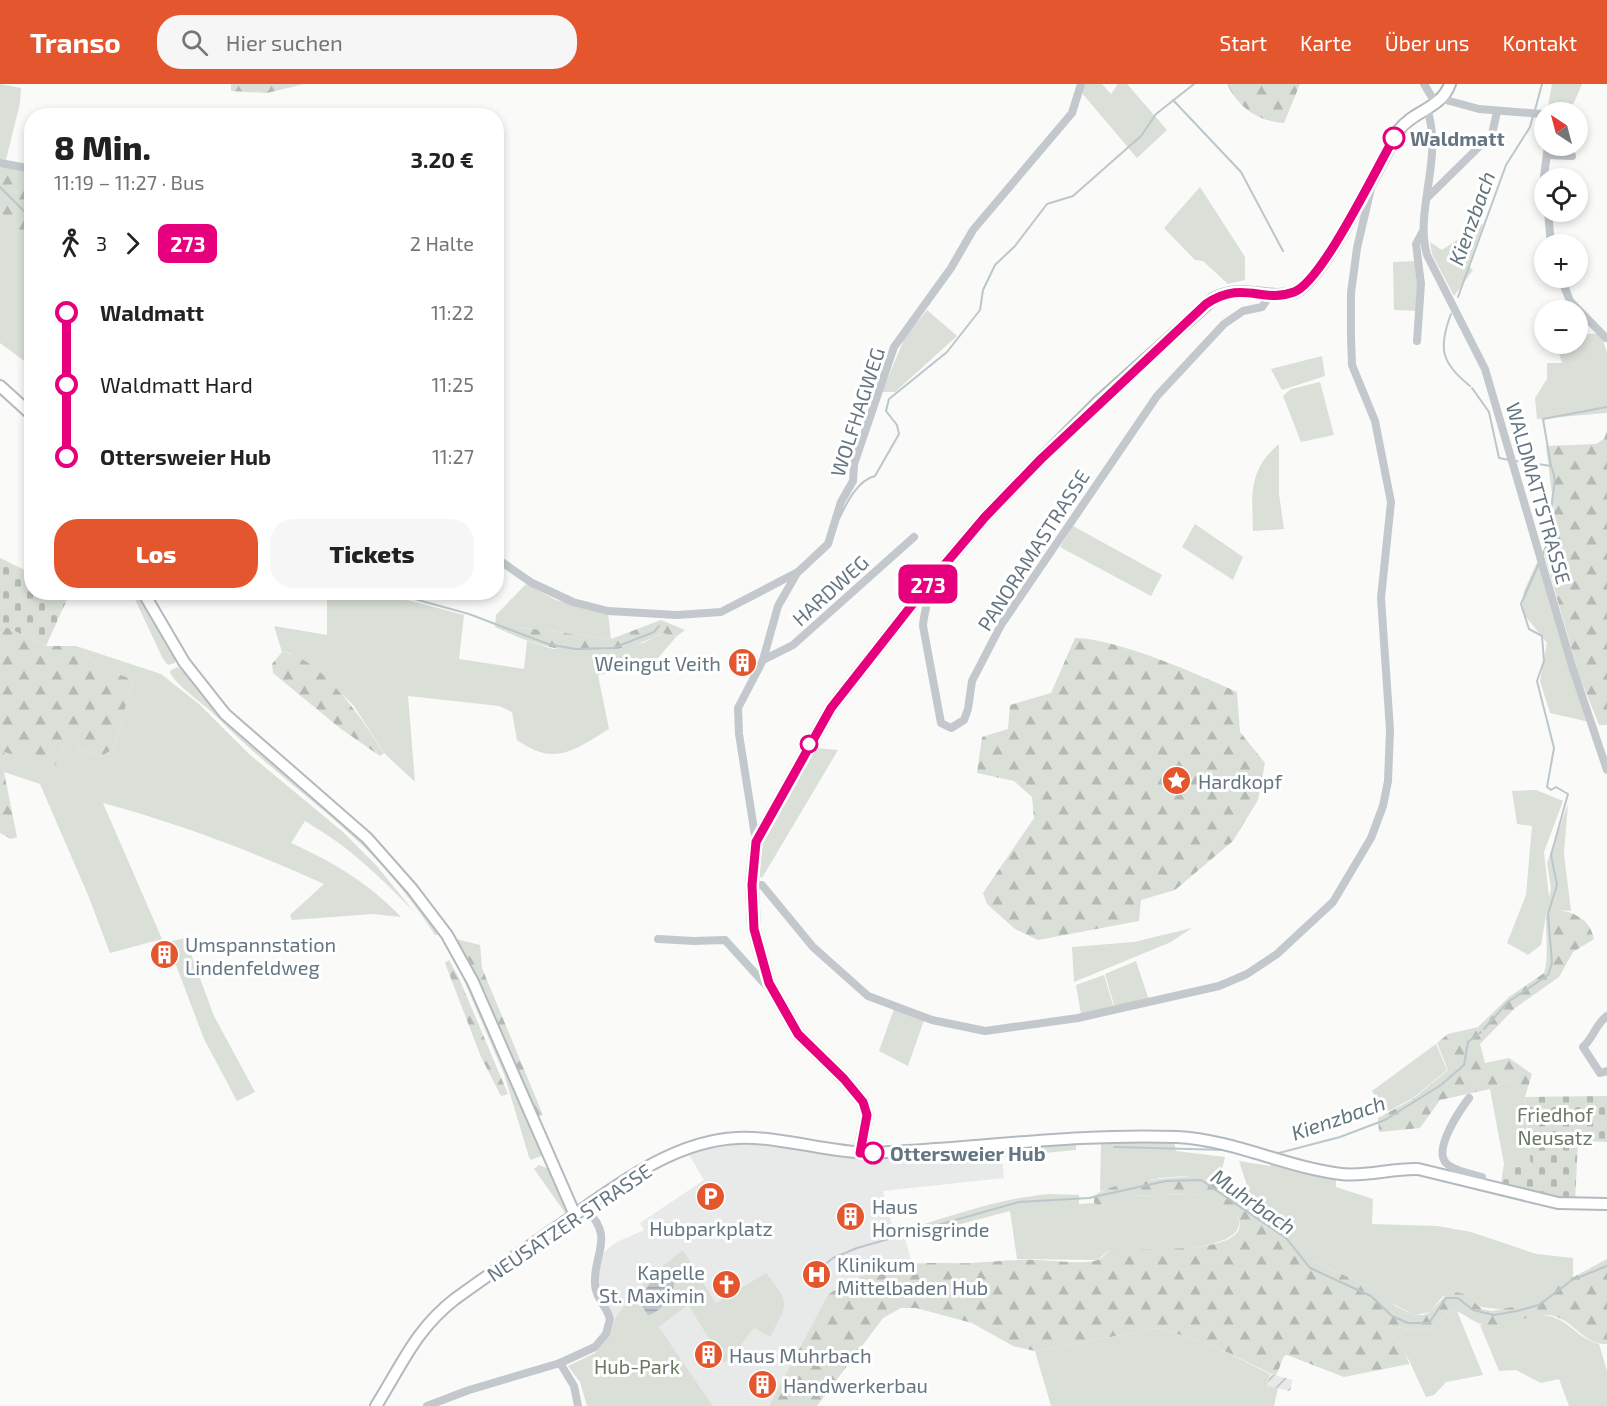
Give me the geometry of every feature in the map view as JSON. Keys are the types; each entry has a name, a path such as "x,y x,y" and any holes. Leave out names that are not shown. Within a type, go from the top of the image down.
{"street":[{"name":"WOLFHAGWEG","path":"756,842 739,734 738,708 763,660 778,606 797,573 828,544 841,502 853,481 854,464 894,347 951,268 973,230 1072,114 1081,84"},
{"name":"WALDMATTSTRASSE","path":"1417,341 1421,284 1416,244 1422,233 1428,197 1435,104 1424,84"},
{"path":"762,976 754,929 752,885 756,842 831,708 930,582 985,517 1041,459 1198,310 1213,299 1231,292 1271,294 1294,292 1309,281 1347,223 1403,124 1435,104 1450,84"},
{"path":"1435,104 1497,112 1534,113"},
{"path":"1428,197 1492,134 1497,112"},
{"path":"0,163 24,168"},
{"path":"752,885 762,885 769,891 782,911 813,947 868,996 932,1020 985,1031 1078,1018 1219,986 1247,974 1302,933 1333,903 1375,827 1388,781 1390,730 1381,598 1391,502 1375,421 1352,365 1353,277 1363,214 1374,186 1370,180"},
{"name":"WALDMATTSTRASSE","path":"1422,233 1427,255 1485,369 1572,666 1607,770"},
{"path":"1565,288 1570,301 1606,338"},
{"name":"PANORAMASTRASSE","path":"930,582 930,596 923,626 941,723 951,728 964,720 972,681 1000,625 1150,405 1224,324 1243,311 1262,307 1271,294"},
{"path":"0,386 24,408"},
{"name":"HARDWEG","path":"763,660 793,645 914,537"},
{"path":"504,564 532,583 573,602 608,611 677,615 721,612 797,573"},
{"path":"148,600 184,662 225,714 367,838 412,889 441,927 464,962 575,1215"},
{"path":"658,939 725,940 762,976 798,1034 844,1079 863,1102 867,1115 860,1153"},
{"path":"1607,1016 1596,1024 1592,1039 1583,1047 1600,1073 1607,1071"},
{"path":"1469,1098 1446,1135 1443,1156 1447,1163 1458,1169 1482,1177 1482,1183"},
{"name":"NEUSATZER STRASSE","path":"376,1406 406,1352 436,1313 643,1170 687,1149 715,1141 761,1139 839,1152 860,1153 1074,1138 1149,1137 1214,1141 1343,1174 1418,1169 1565,1204 1607,1204"},
{"path":"427,1406 468,1390 560,1363 595,1347 606,1334 610,1319 594,1287 602,1249 602,1236 585,1208 562,1181"},
{"path":"560,1363 574,1386 578,1406"}],"shaded area":[{"name":"Klinikum Mittelbaden Hub","path":"729,1142 760,1142 836,1156 877,1156 1001,1145 1004,1178 883,1191 894,1232 903,1231 912,1264 874,1271 769,1406 713,1406 659,1327 688,1305 724,1363 731,1359 754,1328 770,1337 716,1303 683,1250 615,1318 598,1291 595,1279 604,1252 617,1242 644,1230 640,1223 704,1180 688,1153"},
{"path":"666,1269 675,1271 672,1291 659,1309 648,1315 642,1306 644,1295 652,1280"},
{"path":"1270,1374 1293,1380 1290,1391 1267,1386"}],"green space":[{"path":"0,84 21,88 20,103 6,160 0,159"},
{"path":"231,84 304,84 267,93 231,91"},
{"path":"1084,84 1102,84 1111,94 1118,84 1127,84 1167,130 1137,158 1082,93"},
{"path":"1227,84 1300,84 1284,123 1274,122 1250,112 1237,100"},
{"path":"1552,84 1582,84 1574,102 1549,102"},
{"path":"0,166 24,171 24,239 0,213"},
{"path":"1200,187 1245,257 1245,280 1228,284 1203,261 1195,260 1164,228"},
{"path":"0,213 24,239 24,361 0,343"},
{"path":"1476,220 1483,225 1468,266 1473,270 1454,296 1432,254 1430,242 1442,250 1466,234"},
{"path":"1416,261 1420,311 1394,310 1393,262"},
{"path":"927,310 957,336 895,392 882,392 905,337"},
{"path":"1601,333 1607,353 1607,413 1537,419 1535,398 1547,379 1547,363 1562,363 1559,354 1588,354 1588,334"},
{"path":"1322,356 1325,376 1282,390 1271,369"},
{"path":"1320,382 1334,435 1301,442 1283,396 1291,389"},
{"path":"1607,431 1607,725 1599,725 1579,675 1544,553 1556,527 1546,446 1596,444 1604,439"},
{"path":"1279,444 1279,494 1284,529 1253,531 1254,483 1262,463"},
{"path":"1195,524 1243,557 1233,580 1182,547"},
{"path":"1073,526 1162,575 1151,596 1060,547"},
{"path":"0,558 24,570 24,600 67,600 46,646 0,624"},
{"path":"1539,558 1589,722 1550,713 1540,681 1547,643 1522,612 1524,591"},
{"path":"526,584 556,600 608,613 611,639 519,627 513,635 495,627 496,615"},
{"path":"135,600 142,600 176,658 175,663 168,665"},
{"path":"327,600 407,600 464,615 459,659 524,669 527,641 553,649 643,643 663,633 676,637 652,665 598,675 609,729 575,749 564,752 542,753 517,740 512,712 499,706 408,696 415,782 384,753 354,706 320,672 289,653 282,652 274,626 327,635"},
{"path":"661,620 685,630 676,637 663,633 626,647 588,651 550,647 513,635 518,627 611,639"},
{"path":"0,624 46,646 76,646 101,667 131,679 132,685 113,749 100,757 64,743 55,766 4,752 4,772 17,837 11,839 0,833"},
{"path":"1075,638 1113,644 1134,651 1237,692 1240,732 1265,763 1258,800 1233,841 1175,890 1141,900 1139,921 1038,940 1015,929 987,904 983,893 1034,818 1032,797 1014,781 977,773 982,737 1008,729 1010,705 1051,693"},
{"path":"76,646 161,674 199,704 249,754 343,832 376,865 415,913 363,863 336,841 305,821 291,843 350,874 401,917 373,914 292,920 290,915 324,884 215,839 103,803 162,939 110,953 88,895 40,784 4,772 4,751 55,766 64,743 100,757 113,749 132,685 131,679 101,667"},
{"path":"282,652 297,657 327,678 353,709 384,753 380,756 341,729 273,673 272,664"},
{"path":"177,667 189,675 228,723 246,740 384,862 441,934 435,935 401,888 363,846 176,681 170,671"},
{"path":"814,748 838,750 762,878 756,874 761,841"},
{"path":"1536,790 1563,801 1544,852 1549,897 1551,889 1547,863 1568,804 1564,854 1571,911 1547,909 1541,945 1528,955 1507,943 1526,895 1532,826 1517,824 1512,791"},
{"path":"1547,908 1570,913 1583,919 1588,924 1594,939 1573,952 1559,977 1515,1008 1480,1044 1485,1063 1509,1058 1532,1074 1528,1087 1509,1080 1490,1089 1440,1100 1420,1128 1379,1132 1378,1118 1413,1099 1448,1070 1437,1043 1448,1034 1478,1027 1509,997 1544,973 1547,957"},
{"path":"1192,928 1171,942 1074,982 1072,947 1134,942"},
{"path":"185,938 214,1016 255,1092 237,1101 204,1039 176,965 158,968 152,946"},
{"path":"452,938 480,945 482,968 543,1115 535,1118 485,995"},
{"path":"443,942 447,942 459,961 541,1150 541,1156 531,1160 529,1157 504,1074 460,971"},
{"path":"449,960 459,978 508,1094 501,1096 481,1057 445,963"},
{"path":"1136,961 1149,1000 1115,1008 1105,974"},
{"path":"1104,975 1114,1008 1081,1014 1076,985"},
{"path":"894,1009 924,1020 908,1066 879,1051"},
{"path":"1436,1044 1447,1070 1413,1098 1385,1113 1372,1091"},
{"path":"1509,1080 1528,1087 1525,1097 1531,1169 1504,1164 1490,1089"},
{"name":"Friedhof Neusatz","path":"1607,1096 1607,1142 1578,1141 1575,1202 1501,1184 1504,1164 1531,1169 1525,1097"},
{"path":"1174,1141 1176,1151 1225,1157 1218,1185 1193,1177 1177,1177 1160,1178 1100,1191 1101,1143"},
{"path":"1076,1143 1076,1150 1003,1157 1001,1145"},
{"path":"1239,1161 1270,1166 1271,1161 1336,1178 1336,1187 1373,1199 1372,1224 1437,1226 1471,1232 1536,1254 1573,1258 1573,1278 1542,1299 1526,1306 1490,1308 1443,1296 1430,1312 1415,1315 1389,1302 1371,1287 1314,1262 1305,1254 1286,1226 1254,1207"},
{"path":"539,1165 549,1169 567,1208 566,1214 534,1169"},
{"path":"1199,1176 1209,1179 1233,1195 1280,1220 1314,1262 1371,1287 1395,1306 1415,1315 1430,1312 1450,1291 1464,1294 1482,1309 1492,1311 1537,1301 1559,1285 1607,1259 1607,1344 1592,1341 1568,1323 1554,1316 1538,1315 1489,1326 1451,1309 1428,1331 1386,1326 1406,1354 1409,1364 1344,1377 1287,1355 1284,1356 1276,1376 1210,1344 1158,1328 1035,1351 1013,1346 972,1323 916,1308 901,1308 883,1318 817,1406 769,1406 828,1295 837,1288 879,1270 912,1264 1010,1260 1084,1262 1098,1260 1112,1250 1192,1248 1214,1244 1232,1237 1240,1227 1235,1212 1205,1197 1193,1194 1127,1196 1099,1206 1094,1203 1094,1196 1114,1186"},
{"path":"1050,1194 1079,1195 1079,1204 1094,1203 1099,1206 1127,1196 1193,1194 1205,1197 1235,1212 1239,1226 1230,1237 1213,1244 1165,1250 1108,1251 1098,1260 1017,1259 1010,1211 905,1239 903,1231 957,1214 1013,1199"},
{"name":"Hub-Park","path":"683,1250 716,1303 766,1273 780,1292 784,1304 770,1337 754,1328 731,1359 724,1363 688,1305 659,1327 713,1406 587,1406 580,1382 568,1366 595,1353 609,1337 615,1318 649,1277"},
{"path":"1451,1309 1457,1311 1483,1375 1446,1382 1434,1395 1426,1397 1406,1354 1386,1326 1428,1331"},
{"path":"1537,1315 1556,1318 1583,1337 1599,1344 1607,1371 1607,1406 1569,1406 1559,1379 1541,1383 1516,1370 1499,1371 1480,1325 1506,1324"},
{"path":"1158,1328 1210,1344 1270,1374 1267,1386 1278,1388 1274,1406 1051,1406 1035,1351"}],"waterway":[{"path":"840,517 858,487 875,476 899,434 897,425 886,411 889,399 947,352 980,310 983,290 995,265 1015,246 1047,204 1073,196 1141,136 1156,114 1194,84"},
{"name":"Kienzbach","path":"1537,102 1542,84"},
{"path":"1173,100 1241,172 1283,251"},
{"name":"Kienzbach","path":"1458,297 1506,165 1530,127 1533,116"},
{"path":"0,187 24,211"},
{"name":"Kienzbach","path":"1451,314 1444,336 1445,354 1453,370 1470,386"},
{"name":"Kienzbach","path":"1472,388 1489,412 1499,458 1509,460"},
{"path":"1551,466 1543,419 1607,407"},
{"name":"Kienzbach","path":"1517,461 1551,466 1553,472 1550,528 1543,554"},
{"name":"Kienzbach","path":"1484,1029 1508,1002 1548,975 1552,963 1548,914 1557,885 1551,855 1568,794 1556,787 1551,790 1547,787 1554,748 1537,681 1544,661 1542,636 1529,629 1521,604 1539,563"},
{"path":"418,600 469,614 548,644 575,649 613,648 654,632 659,626"},
{"name":"Kienzbach","path":"1275,1154 1340,1137 1385,1120 1441,1085 1464,1065 1468,1042 1481,1032"},
{"name":"Kienzbach","path":"1114,1147 1227,1150"},
{"name":"Muhrbach","path":"809,1277 833,1258 857,1248 1019,1202 1089,1198 1166,1181 1201,1180 1286,1238 1310,1268 1371,1296 1392,1316 1408,1323 1429,1323 1446,1298 1458,1298 1473,1310 1494,1315 1539,1305 1572,1280 1607,1266"}],"bus line":[{"name":"273","path":"873,1153 860,1153 867,1115 863,1102 844,1079 798,1034 769,983 758,947 752,913 753,852 761,831 811,741 840,695 985,517 1099,401 1206,304 1221,295 1237,291 1283,295 1302,288 1318,269 1347,223 1394,138"}],"place":[{"name":"Waldmatt","path":"1394,138"},
{"name":"Weingut Veith","path":"742,663"},
{"name":"Hardkopf","path":"1177,781"},
{"name":"Umspannstation Lindenfeldweg","path":"164,955"},
{"name":"Ottersweier Hub","path":"873,1153"},
{"name":"Hubparkplatz","path":"711,1197"},
{"name":"Haus Hornisgrinde","path":"851,1217"},
{"name":"Klinikum Mittelbaden Hub","path":"816,1275"},
{"name":"Kapelle St. Maximin","path":"726,1284"},
{"name":"Haus Muhrbach","path":"708,1355"},
{"name":"Handwerkerbau","path":"762,1385"}]}
